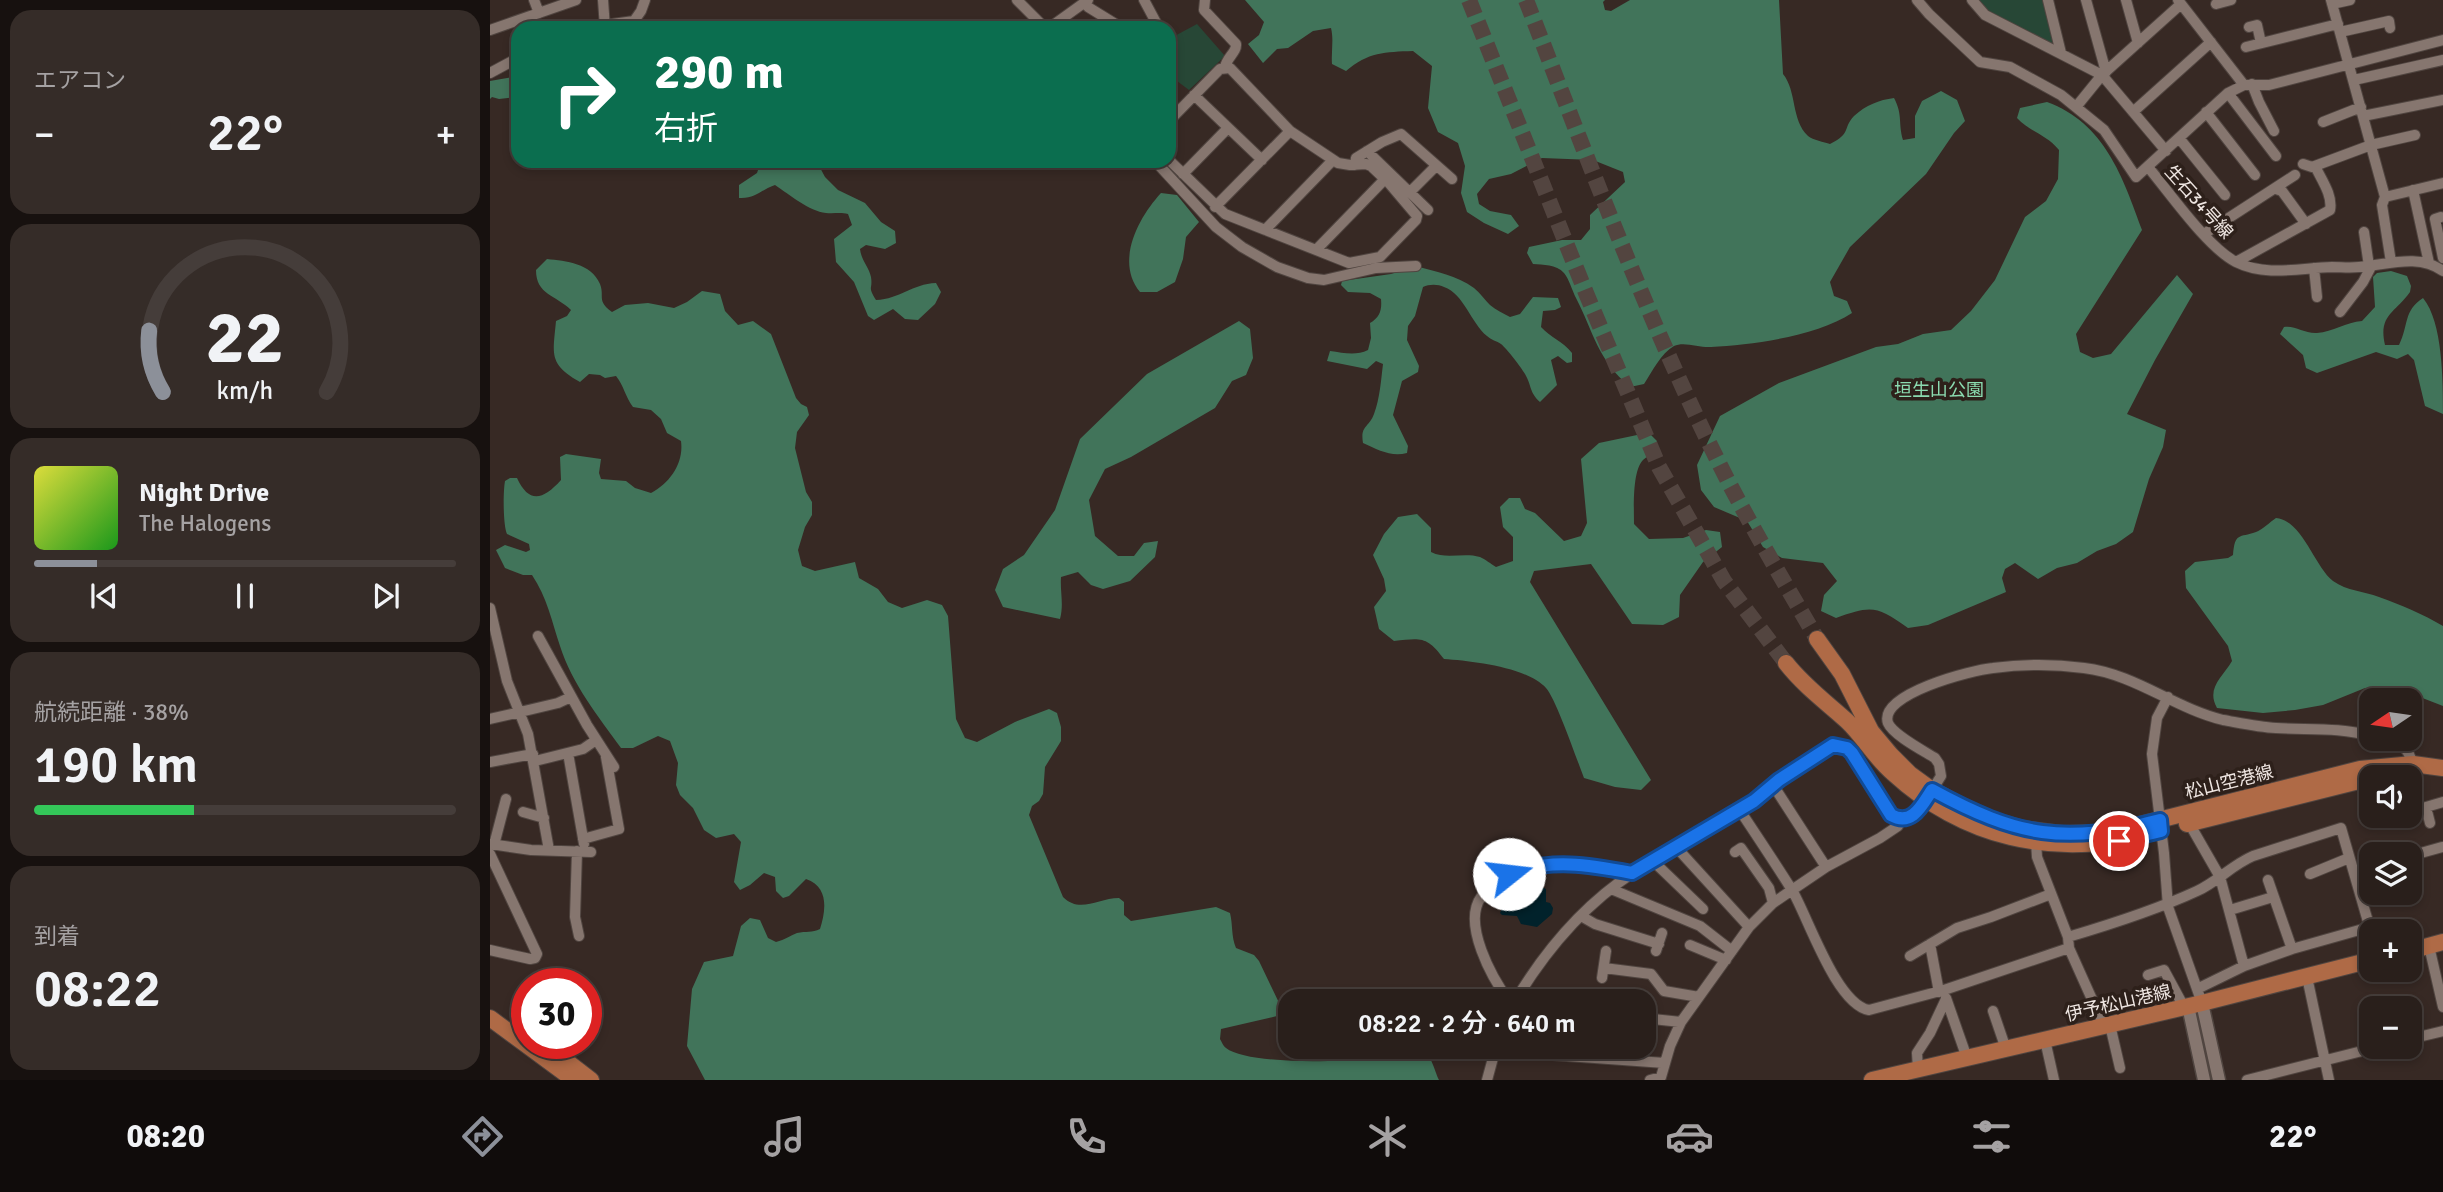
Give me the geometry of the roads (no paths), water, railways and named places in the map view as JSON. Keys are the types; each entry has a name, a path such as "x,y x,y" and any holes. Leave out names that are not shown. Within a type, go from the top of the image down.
{"main road":[{"name":"松山空港線","path":"1817,639 1842,674 1861,714 1881,744 1929,795 2023,829 2096,833 2189,823 2359,781"},
{"name":"松山空港線","path":"1786,663 1811,691 1847,721 1880,761 1929,795 1994,834 2036,842 2080,845 2102,843 2359,769"},
{"name":"松山空港線","path":"2422,769 2443,768"},
{"name":"松山空港線","path":"2422,772 2443,779"},
{"name":"伊予松山港線","path":"1872,1080 1924,1072 1967,1058 2107,1025 2193,1001 2359,963"},
{"path":"493,1014 511,1024"},
{"path":"493,1014 574,1080"},
{"path":"563,1059 592,1080"}],"street":[{"path":"534,0 539,13"},
{"path":"526,21 556,3 576,0"},
{"path":"603,0 605,21"},
{"path":"634,21 642,11 645,0"},
{"path":"1017,0 1040,21"},
{"path":"1144,0 1155,21"},
{"path":"1205,0 1204,10 1236,44 1225,67"},
{"name":"生石34号線","path":"1917,0 1980,62 2010,67 2061,94 2104,130 2136,177 2147,167 2218,249 2236,261 2246,266 2270,270 2391,262 2429,263 2442,270"},
{"path":"1972,0 1985,15 2104,74"},
{"path":"2048,0 2061,53"},
{"path":"2087,0 2104,74 2166,150"},
{"path":"2126,0 2138,43"},
{"path":"2216,4 2231,0"},
{"path":"2350,0 2332,2 2385,197 2382,205 2391,262"},
{"path":"1057,21 1086,1 1088,7 1111,21"},
{"path":"2076,107 2104,74 2180,2 2248,85 2274,131"},
{"path":"2246,47 2389,21 2390,28"},
{"path":"2249,27 2257,25 2261,43"},
{"path":"490,30 511,26"},
{"path":"2147,167 2228,93 2248,85 2269,85 2443,40"},
{"path":"2133,112 2211,42"},
{"path":"2354,80 2443,60"},
{"path":"490,73 511,62"},
{"path":"1176,114 1220,69 1230,68 1290,131 1344,165 1366,164 1385,179 1417,216 1380,257 1349,263 1225,214 1176,168"},
{"path":"2228,93 2276,156"},
{"path":"1195,95 1262,160"},
{"path":"2323,122 2362,112 2443,100"},
{"path":"2206,112 2255,175"},
{"path":"1182,174 1228,128"},
{"path":"1215,207 1290,131"},
{"path":"1355,164 1356,158 1401,134 1452,179"},
{"path":"2303,164 2315,166 2371,145 2415,135"},
{"path":"2179,138 2225,195"},
{"path":"1367,151 1428,211"},
{"path":"1265,230 1334,160"},
{"path":"1410,192 1436,166"},
{"path":"2236,261 2327,213 2332,206 2315,166"},
{"path":"1161,168 1216,227 1242,247 1277,267 1308,278 1324,280 1376,268 1416,266"},
{"path":"2204,234 2295,175"},
{"path":"1316,250 1385,179"},
{"path":"2385,197 2443,183"},
{"path":"2276,188 2282,191 2306,224"},
{"path":"2413,190 2429,263"},
{"path":"2441,217 2435,219 2443,258"},
{"path":"2340,312 2363,282 2370,265 2364,232"},
{"path":"2314,268 2317,297"},
{"path":"490,608 512,698 526,724 549,850"},
{"path":"538,636 614,767"},
{"path":"1523,989 1536,967 1581,916 1611,889 1632,873 1754,801 1833,745 1840,745 1852,753 1891,815 1901,818 1914,815 1941,776 1939,764 1935,758 1892,730 1887,720 1891,707 1897,701 1930,686 1990,668 2085,668 2124,677 2220,719 2274,728 2336,729 2359,734"},
{"path":"490,719 558,703 571,697"},
{"path":"2168,697 2157,718 2152,745 2168,903 2193,1001 2219,1080"},
{"path":"490,762 568,753 583,749 596,740"},
{"path":"583,839 619,830 605,751"},
{"path":"568,753 584,851 575,917 579,936"},
{"path":"1773,785 1826,867"},
{"path":"490,950 530,959 537,954 491,848 506,799"},
{"path":"2430,823 2426,807 2443,802"},
{"path":"1739,809 1792,890 1828,964 1856,1005 1868,1010 1943,994 2198,891 2241,861 2341,828 2368,919"},
{"path":"523,812 544,818"},
{"path":"1650,1080 1661,1077 1670,1046 1681,1022 1749,927 1773,903 1826,867 1880,838 1898,826 1901,818"},
{"path":"2189,823 2220,877 2244,966"},
{"path":"2036,842 2037,856 2068,943 2107,1025 2120,1068"},
{"path":"1676,847 1749,927"},
{"path":"2422,853 2442,847"},
{"path":"491,848 584,851"},
{"path":"1735,852 1741,848 1769,888 1773,903"},
{"path":"2310,874 2349,858"},
{"path":"1653,861 1703,909"},
{"path":"1503,989 1481,948 1474,926 1475,911 1481,897 1509,874 1550,863 1601,867 1632,873"},
{"path":"2354,872 2359,871"},
{"path":"2268,880 2292,949"},
{"path":"1611,889 1700,926 1729,955"},
{"path":"1910,956 1957,928 1991,918 2051,894"},
{"path":"2230,910 2273,897"},
{"path":"1581,916 1595,924 1659,943"},
{"path":"2193,1001 2244,966 2292,949 2359,933"},
{"path":"1930,944 1943,994 1967,1058"},
{"path":"2436,944 2443,1007"},
{"path":"1690,945 1729,955"},
{"path":"1606,951 1603,973 1651,974 1664,991 1699,997"},
{"path":"2148,975 2164,970 2193,1001 2204,1080"},
{"path":"2307,976 2329,1080"},
{"path":"1924,1072 1917,1053 1930,1033 1943,994"},
{"path":"1993,1011 2006,1049"},
{"path":"1656,1019 1681,1022"},
{"path":"2422,1037 2443,1031"},
{"path":"2045,1040 2054,1080"},
{"path":"2247,1080 2359,1052"},
{"path":"1487,1080 1493,1059"},
{"path":"1617,1059 1665,1063"}],"water":[{"path":"1526,886 1546,889 1546,902 1553,908 1552,914 1537,927 1521,924 1517,916 1500,913 1504,904 1518,889 1522,890"}],"tunnel":[{"path":"1469,0 1659,467 1724,581 1786,663"},
{"path":"1526,0 1621,243 1672,363 1728,481 1817,639"}],"park label":[{"name":"垣生山公園","path":"1939,390"}]}
